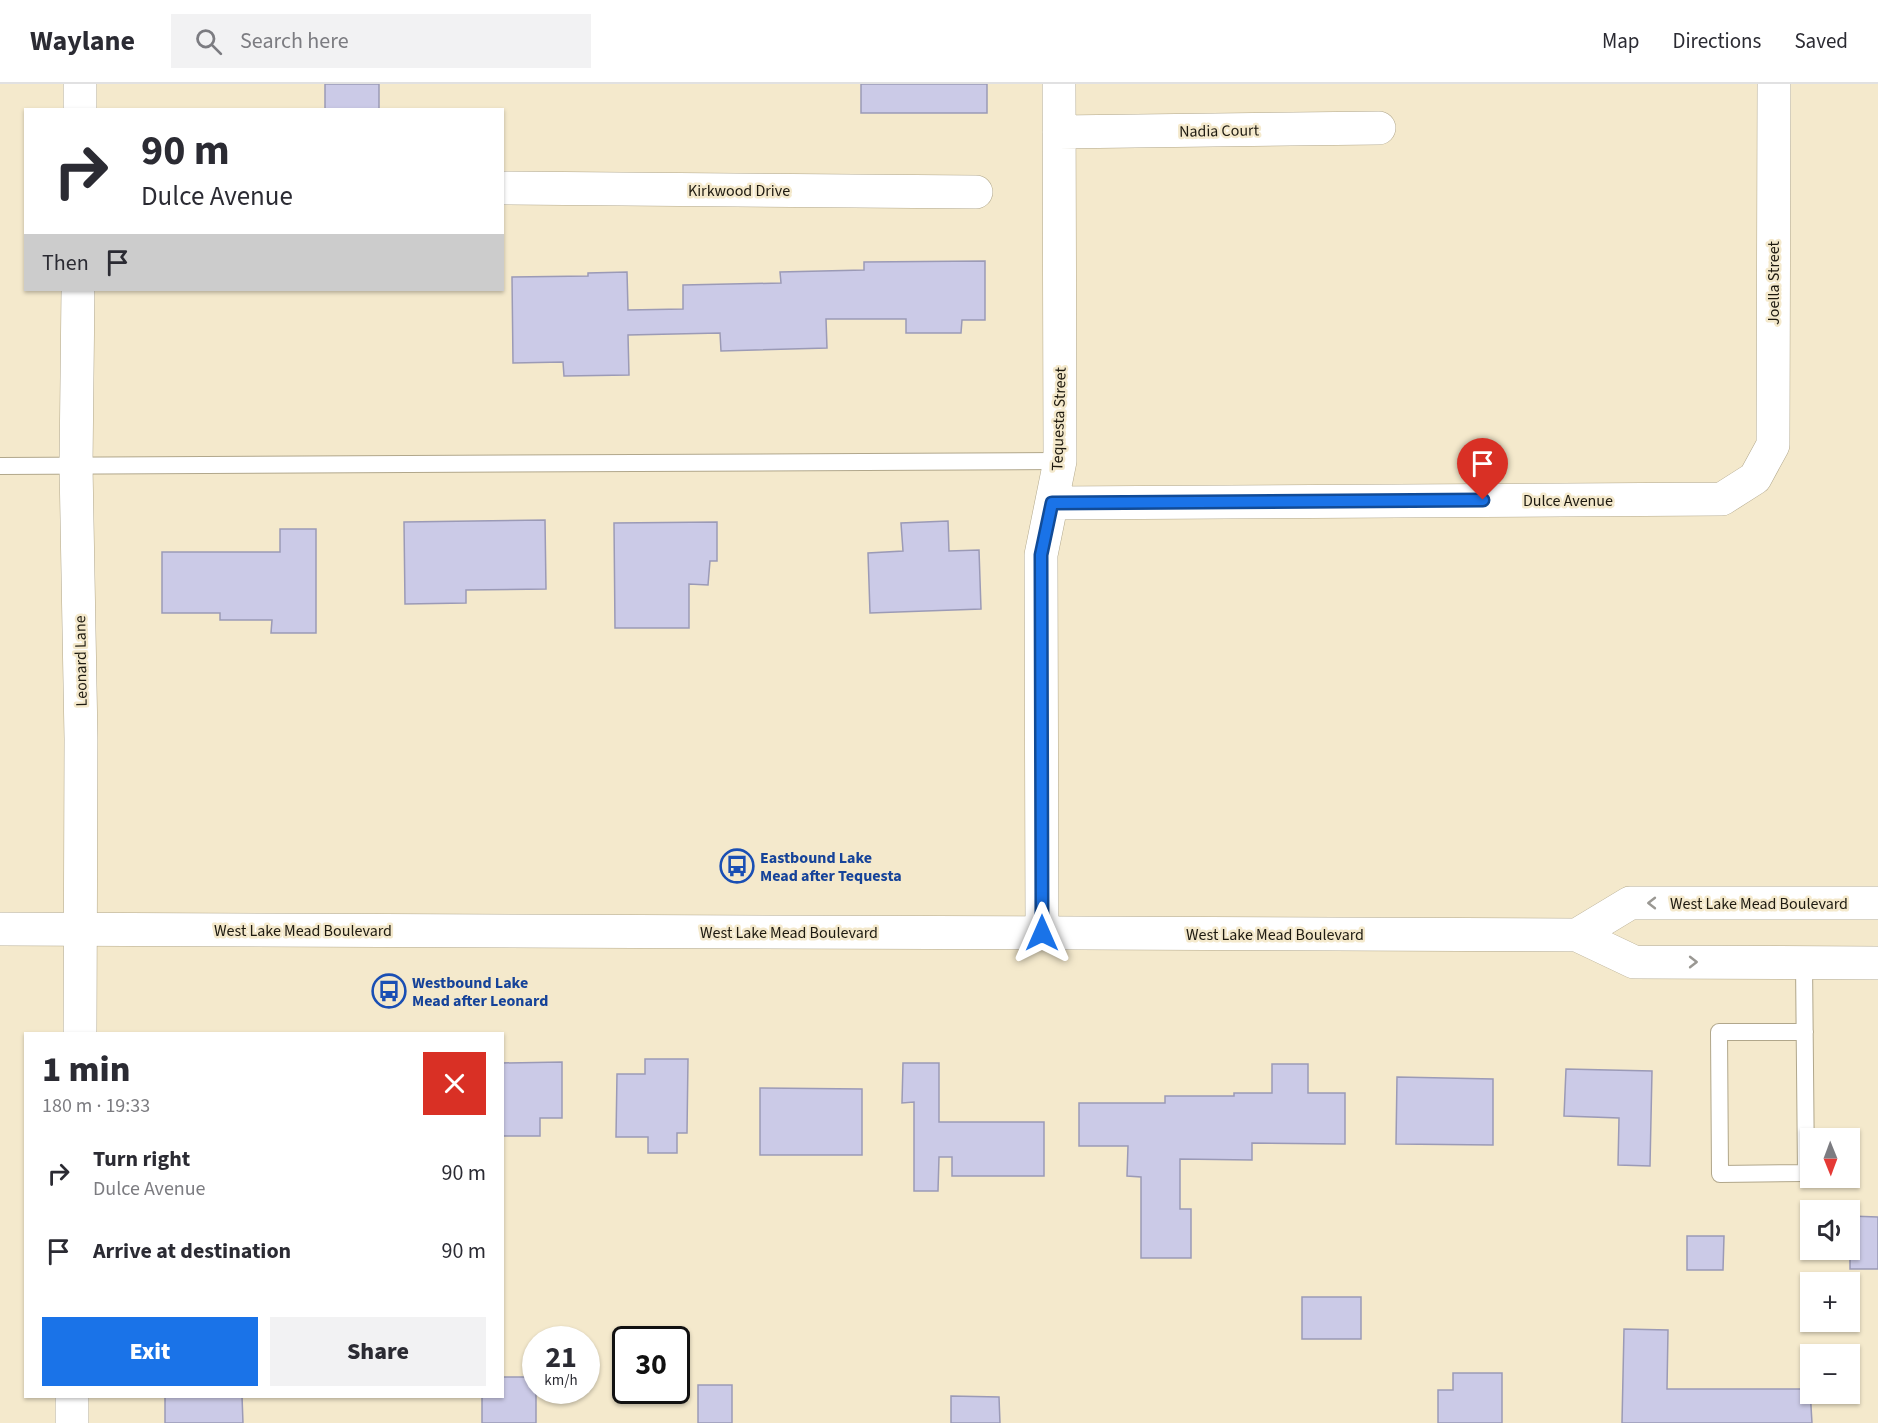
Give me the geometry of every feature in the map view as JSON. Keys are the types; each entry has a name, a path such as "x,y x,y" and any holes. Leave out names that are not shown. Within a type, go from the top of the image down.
{"street":[{"path":"80,84 80,108"},
{"name":"Tequesta Street","path":"1042,933 1041,555 1060,461 1059,84"},
{"name":"Joella Street","path":"1755,478 1773,445 1774,84"},
{"name":"Nadia Court","path":"1059,132 1379,128"},
{"name":"Kirkwood Drive","path":"504,189 976,192"},
{"name":"Leonard Lane","path":"78,291 76,465 81,739 80,1032"},
{"name":"Dulce Avenue","path":"1052,503 1722,499 1755,478"},
{"name":"West Lake Mead Boulevard","path":"1577,935 1630,903 1878,903"},
{"name":"West Lake Mead Boulevard","path":"0,929 1577,935 1634,962 1878,963"},
{"path":"72,1398 72,1423"}],"lane":[{"path":"0,466 1060,461"},
{"path":"1804,962 1805,1032 1806,1173 1720,1174 1719,1032 1805,1032"}],"building":[{"path":"325,84 379,84 379,108 325,108"},
{"path":"861,84 987,84 987,113 861,113"},
{"path":"985,261 985,320 962,320 961,333 906,333 906,319 826,319 827,348 721,351 720,333 628,335 629,375 564,376 563,362 513,363 512,277 588,276 588,273 627,272 628,310 683,309 683,285 781,283 780,272 864,270 864,262"},
{"path":"545,520 546,589 466,590 466,603 405,604 404,522"},
{"path":"948,521 949,551 979,550 981,609 870,613 868,553 903,551 901,523"},
{"path":"717,522 717,561 710,561 708,585 689,584 689,628 615,628 614,523"},
{"path":"280,529 316,529 316,633 271,633 272,620 220,620 220,613 162,613 162,552 280,552"},
{"path":"645,1059 688,1059 687,1133 677,1133 677,1153 648,1153 648,1137 616,1137 617,1074 645,1074"},
{"path":"562,1062 562,1118 540,1118 540,1136 504,1136 504,1063"},
{"path":"903,1063 939,1063 939,1122 1044,1122 1044,1176 952,1176 952,1157 939,1157 938,1191 914,1191 914,1102 902,1103"},
{"path":"1272,1064 1308,1064 1308,1093 1345,1093 1345,1144 1252,1143 1252,1160 1180,1159 1180,1209 1191,1209 1191,1258 1141,1258 1141,1177 1127,1176 1128,1146 1079,1146 1079,1103 1165,1103 1165,1096 1234,1096 1234,1093 1272,1093"},
{"path":"1566,1069 1652,1071 1650,1166 1618,1165 1619,1118 1564,1116"},
{"path":"1397,1077 1493,1079 1493,1145 1396,1144"},
{"path":"760,1088 862,1089 862,1155 760,1155"},
{"path":"1860,1216 1878,1217 1878,1269 1850,1269 1850,1260 1860,1260"},
{"path":"1687,1236 1724,1236 1723,1270 1687,1270"},
{"path":"1302,1297 1361,1297 1361,1339 1302,1339"},
{"path":"1624,1329 1668,1330 1667,1389 1800,1389 1800,1404 1811,1404 1812,1423 1622,1423"},
{"path":"1453,1373 1502,1373 1502,1423 1438,1423 1438,1390 1453,1390"},
{"path":"504,1377 522,1377 522,1404 536,1404 536,1423 482,1423 482,1398 504,1398"},
{"path":"698,1385 732,1385 732,1423 698,1423"},
{"path":"951,1396 999,1397 1000,1423 951,1423"},
{"path":"165,1398 242,1398 243,1423 165,1423"}],"place":[{"name":"Eastbound Lake Mead after Tequesta","path":"737,866"},
{"name":"Westbound Lake Mead after Leonard","path":"389,991"}],"route":[{"path":"1042,933 1041,555 1052,503 1483,500"}]}
